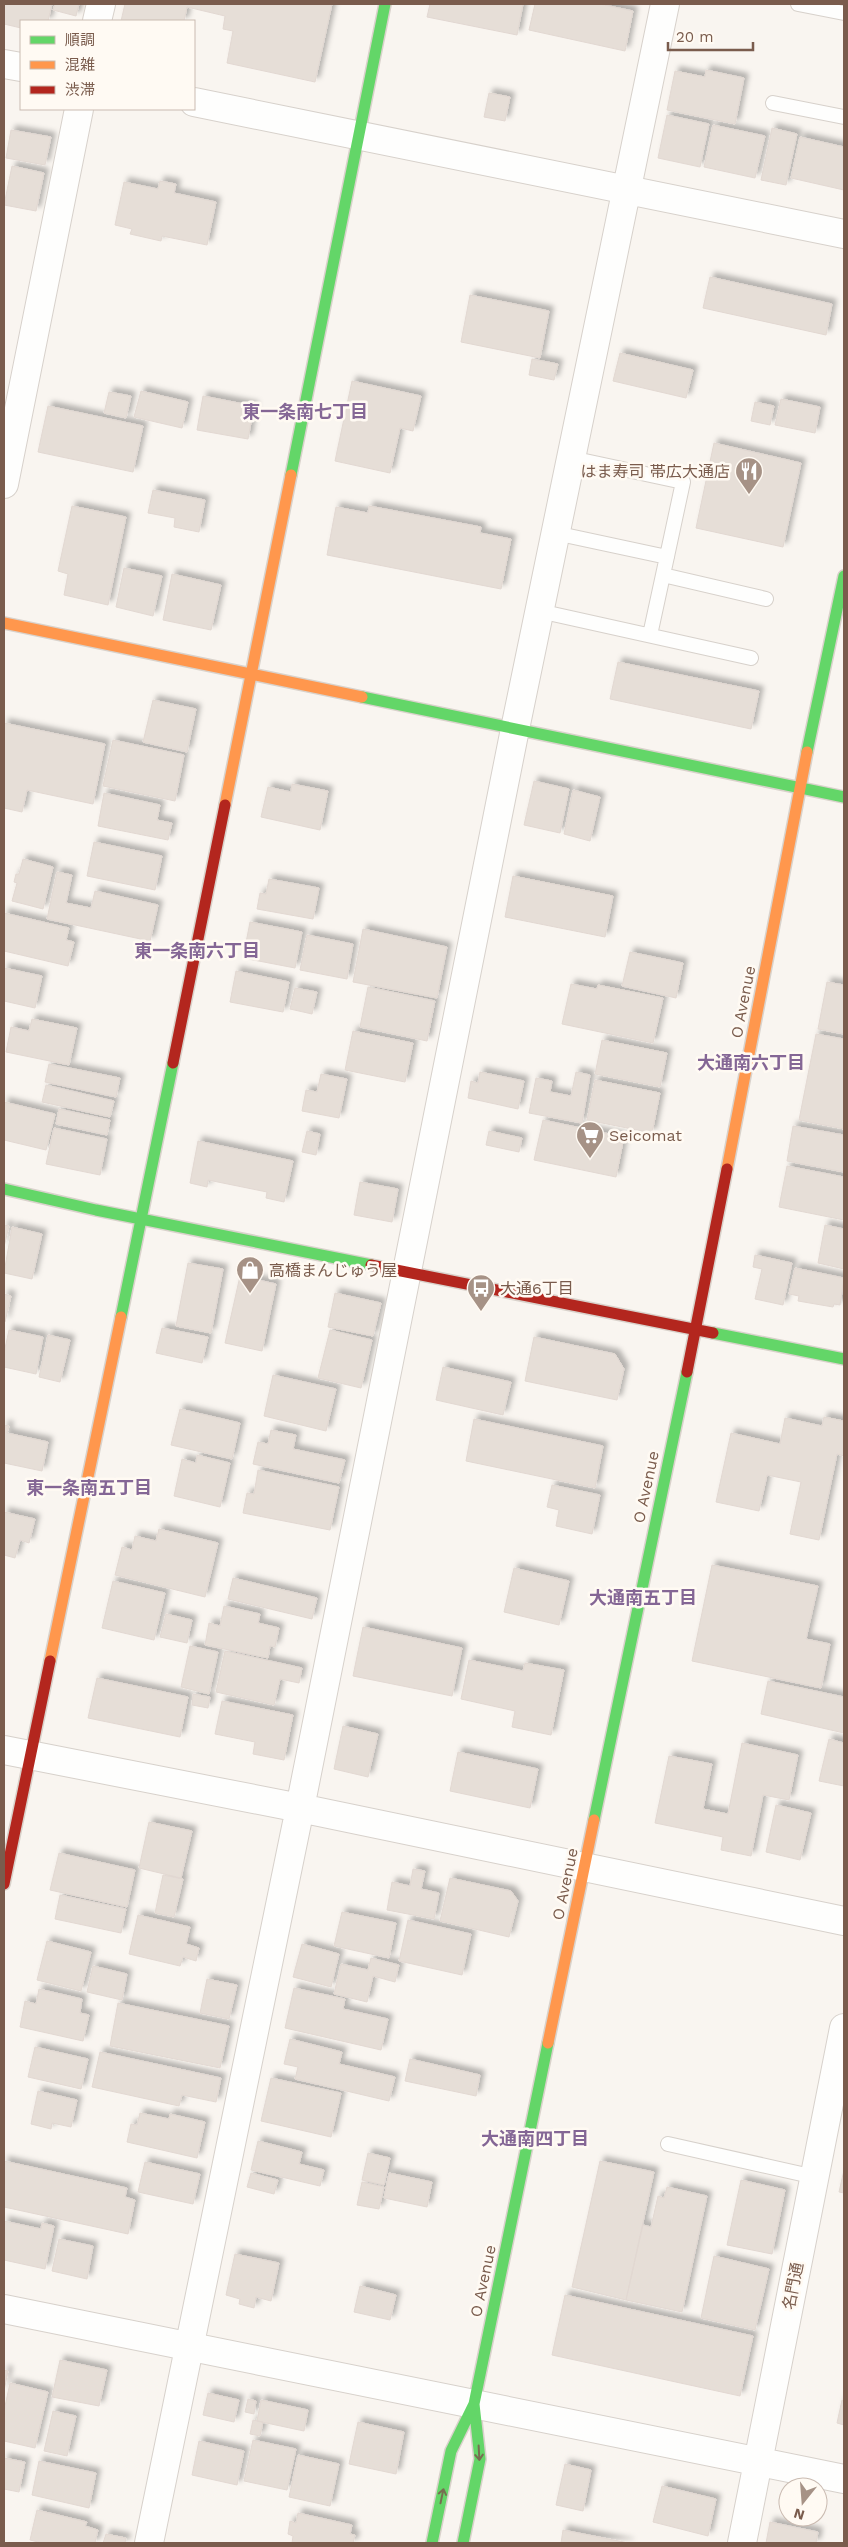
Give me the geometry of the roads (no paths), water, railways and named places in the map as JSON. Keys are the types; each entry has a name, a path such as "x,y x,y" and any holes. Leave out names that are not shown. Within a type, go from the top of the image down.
{"main road":[{"path":"4,1884 142,1218 385,4"},
{"name":"O Avenue","path":"432,2543 452,2451 474,2404 695,1330 800,788 844,576"},
{"path":"4,623 844,797"},
{"path":"4,1189 844,1359"},
{"name":"O Avenue","path":"463,2543 480,2459 474,2404"}],"street":[{"path":"97,20 101,4"},
{"path":"149,2543 300,1808 539,611 665,4"},
{"path":"4,64 20,67"},
{"path":"195,102 844,234"},
{"path":"4,484 79,110"},
{"path":"4,1750 300,1808 844,1921"},
{"name":"名門通","path":"742,2543 844,2028"},
{"path":"4,2309 844,2479"}],"lane":[{"path":"798,4 844,13"},
{"path":"773,103 844,117"},
{"path":"571,458 683,482 650,635"},
{"path":"555,533 666,557"},
{"path":"663,575 766,599"},
{"path":"539,611 751,658"},
{"path":"668,2144 815,2177"}],"place":[{"name":"はま寿司 帯広大通店","path":"749,495"},
{"name":"Seicomat","path":"590,1159"},
{"name":"高橋まんじゅう屋","path":"250,1294"},
{"name":"大通6丁目","path":"481,1312"}],"district":[{"name":"東一条南七丁目","path":"305,411"},
{"name":"東一条南六丁目","path":"197,950"},
{"name":"大通南六丁目","path":"751,1062"},
{"name":"東一条南五丁目","path":"89,1487"},
{"name":"大通南五丁目","path":"643,1597"},
{"name":"大通南四丁目","path":"535,2138"}]}
